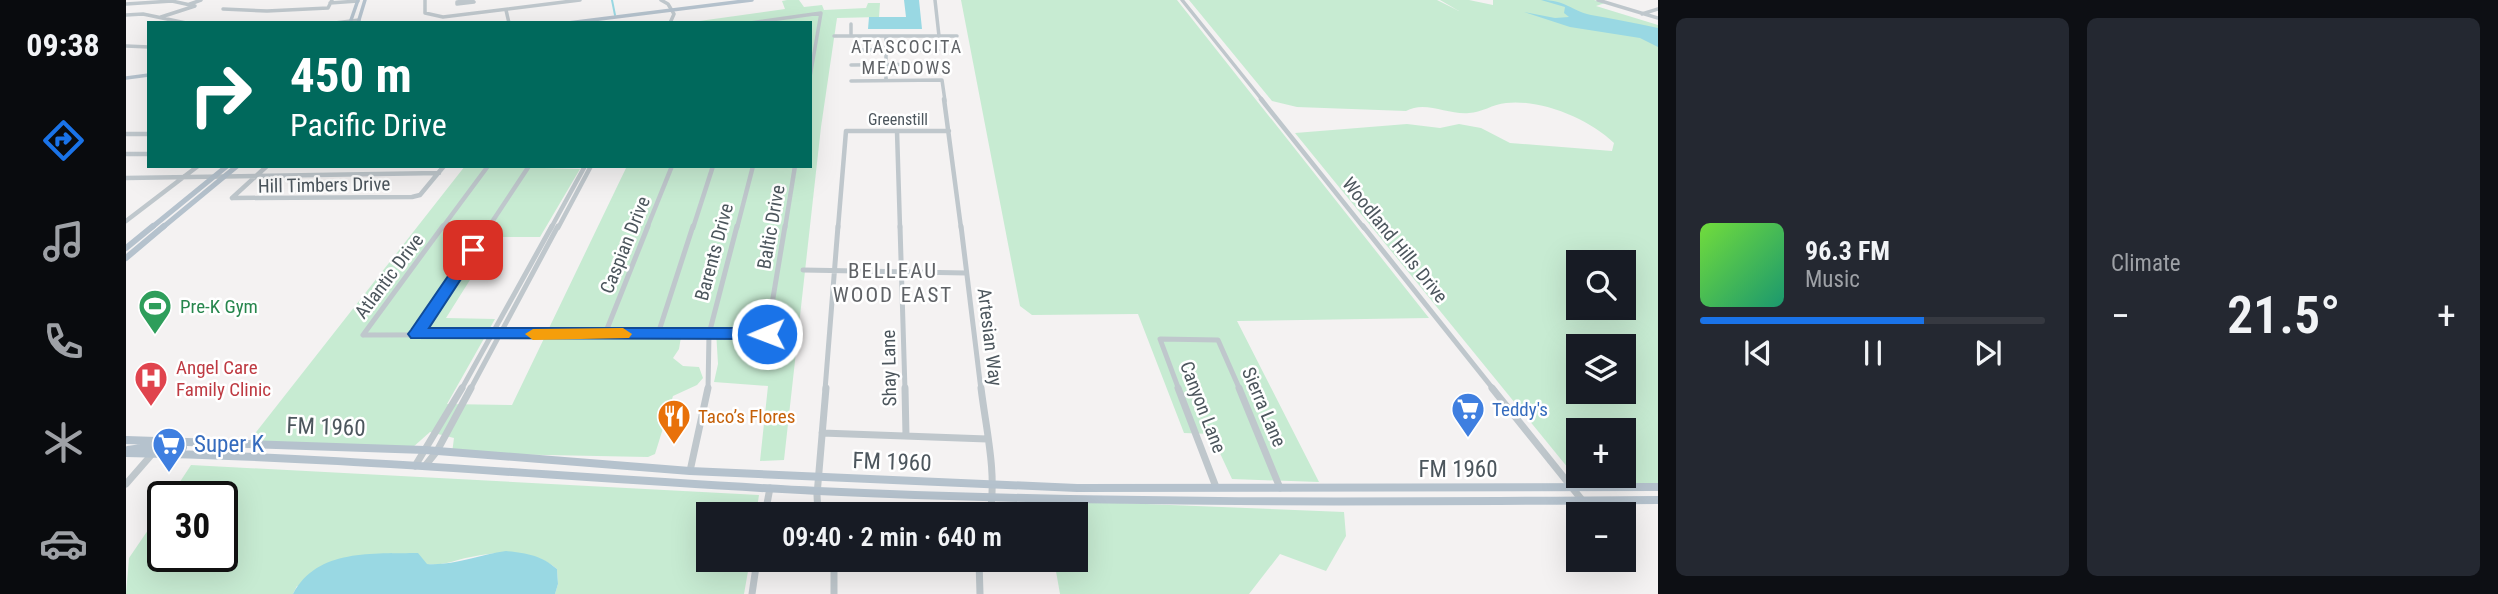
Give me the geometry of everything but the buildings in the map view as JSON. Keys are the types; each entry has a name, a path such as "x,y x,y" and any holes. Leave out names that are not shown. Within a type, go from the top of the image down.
{"main road":[{"path":"350,21 358,0 365,0 358,21"},
{"path":"589,21 672,13 752,0"},
{"path":"126,78 147,75"},
{"path":"126,248 226,168"},
{"path":"126,258 234,168"},
{"path":"165,217 176,217"},
{"name":"FM 1960","path":"126,440 425,450 691,471 1076,488 1566,488"},
{"path":"126,452 171,440"},
{"path":"153,453 163,447 195,443"},
{"name":"FM 1960","path":"126,452 425,466 817,491 993,497 1296,502 1658,500"},
{"name":"FM 1960","path":"1636,487 1658,487"}],"street":[{"path":"190,4 201,0"},
{"path":"223,9 267,11 328,8 331,2 358,0"},
{"path":"425,0 425,13 452,16 580,0"},
{"path":"661,0 672,13 669,21"},
{"path":"935,0 939,36"},
{"name":"Woodland Hills Drive","path":"1182,0 1566,479"},
{"path":"1598,0 1658,18"},
{"path":"126,2 165,1 195,6 161,18"},
{"path":"1642,14 1658,9"},
{"path":"506,10 509,21"},
{"path":"766,21 821,13 812,65"},
{"path":"126,15 176,21"},
{"path":"790,21 791,17"},
{"path":"851,24 851,36"},
{"path":"834,36 957,36"},
{"path":"851,81 886,80 886,36"},
{"path":"128,45 147,47"},
{"path":"853,50 938,50"},
{"path":"851,65 940,64"},
{"name":"Artesian Way","path":"886,80 942,80 993,485 992,502"},
{"name":"Greenstill","path":"835,271 846,131 949,131"},
{"name":"Shay Lane","path":"897,131 906,436"},
{"path":"126,134 147,134"},
{"path":"126,154 147,154"},
{"path":"126,221 196,168"},
{"path":"253,179 265,168"},
{"path":"126,178 253,179 292,175 439,173 443,168"},
{"name":"Atlantic Drive","path":"417,334 363,335 487,168"},
{"path":"417,334 528,168"},
{"path":"415,466 441,426 587,168"},
{"path":"425,466 437,451 587,168"},
{"name":"Caspian Drive","path":"605,334 671,168"},
{"path":"658,334 712,168"},
{"name":"Barents Drive","path":"691,471 709,384 709,334 752,168"},
{"name":"Baltic Drive","path":"709,334 767,334 795,168"},
{"name":"Hill Timbers Drive","path":"253,179 232,198 416,197 439,173"},
{"path":"126,183 135,178"},
{"path":"803,270 966,273"},
{"path":"817,502 835,271"},
{"path":"417,334 709,334"},
{"name":"Canyon Lane","path":"1216,487 1160,339 1217,340"},
{"name":"Sierra Lane","path":"1217,340 1265,446 1280,488"},
{"path":"822,433 987,439"},
{"path":"126,484 153,453"},
{"path":"767,502 769,488"},
{"name":"Woodland Hills Drive","path":"1573,488 1583,501"},
{"path":"752,594 755,572"},
{"path":"834,572 834,594"},
{"path":"979,572 980,594"}],"green space":[{"path":"799,0 804,7 822,5 824,10 866,8 868,3 880,3 879,17 837,18 821,127 784,460 760,461 768,386 714,382 718,364 716,331 682,331 679,349 673,358 683,366 699,367 703,378 697,385 673,396 655,454 648,457 452,453 454,438 430,432 412,448 246,445 463,168 580,169 540,237 497,237 446,318 495,319 447,404 512,405 626,168 812,168 812,21 699,21 785,9 782,1"},
{"path":"961,0 1177,0 1429,318 1237,321 1319,482 1232,479 1211,434 1184,433 1138,314 1032,315 1020,306"},
{"path":"1189,0 1437,0 1459,11 1440,0 1469,0 1493,5 1493,0 1594,0 1605,3 1596,6 1658,25 1658,489 1586,490 1584,488 1636,488 1636,418 1566,418 1566,465 1295,133 1407,124 1440,128 1459,124 1481,128 1510,143 1612,151 1614,143 1578,119 1534,104 1506,103 1474,113 1429,107 1406,111 1297,107 1272,101"},
{"path":"191,465 759,495 758,502 696,502 696,572 748,572 744,594 555,594 558,584 557,569 538,558 505,553 297,586 293,594 126,594 129,558 147,532 147,572 238,572 238,481 180,481"},
{"path":"1044,500 1344,512 1346,536 1326,571 1280,554 1249,594 1060,594 1056,572 1088,572 1088,502"}],"water":[{"path":"904,0 919,0 922,29 868,29 869,17 906,17"},
{"path":"1541,0 1562,3 1591,15 1658,28 1658,47 1640,38 1570,27 1524,12 1555,18 1569,17 1564,13 1565,7"},
{"path":"506,551 533,556 557,569 558,584 555,594 293,594 303,579 316,568 348,557 418,553 427,564 436,564"}],"waterway":[{"path":"612,0 615,15"}],"slow traffic":[{"path":"533,334 623,334"}],"place":[{"name":"Pre-K Gym","path":"155,336"},
{"name":"Angel Care Family Clinic","path":"151,408"},
{"name":"Teddy's","path":"1468,439"},
{"name":"Taco’s Flores","path":"674,446"},
{"name":"Super K","path":"169,474"}],"district":[{"name":"ATASCOCITA MEADOWS","path":"907,56"},
{"name":"BELLEAU WOOD EAST","path":"893,283"}],"route":[{"path":"473,250 417,334 767,334"}]}
